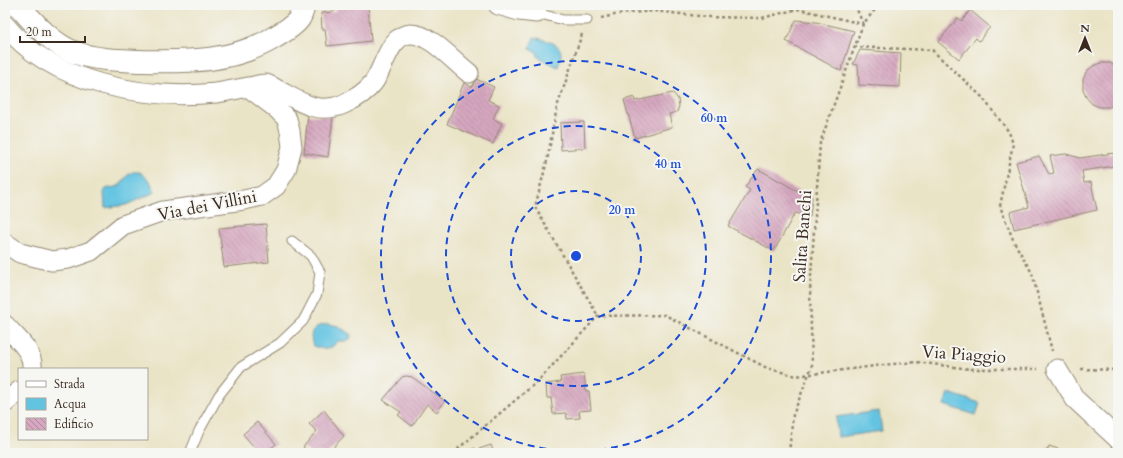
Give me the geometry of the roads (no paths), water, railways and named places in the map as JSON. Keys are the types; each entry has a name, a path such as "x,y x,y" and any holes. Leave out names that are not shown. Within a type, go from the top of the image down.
{"main road":[{"path":"18,5 50,38 75,53 110,59 178,62 202,61 225,57 246,52 263,45 286,30 300,18 304,5"}],"street":[{"path":"498,5 537,14"},
{"path":"5,25 26,46 43,59 62,70 102,84 164,94 216,93 267,84 306,105 326,109 344,104 363,93 374,82 395,40 409,34 426,37 469,73"},
{"name":"Via dei Villini","path":"5,243 20,253 52,261 68,259 91,251 123,226 163,211 244,200 262,196 276,186 286,170 292,147 290,131 287,119 277,109 248,87"},
{"path":"5,325 29,352 33,363 32,368"},
{"path":"1057,369 1075,399 1118,439"},
{"path":"5,404 18,392"}],"lane":[{"path":"537,14 563,20 587,20"},
{"path":"190,453 199,431 219,395 241,367 280,343 303,321 317,294 320,272 311,256 292,241"}],"water":[{"path":"534,37 551,42 558,47 561,55 558,67 538,57 537,52 530,49"},
{"path":"133,172 140,172 150,181 155,192 126,205 105,208 104,191 106,189 119,186 129,174"},
{"path":"328,324 338,326 351,335 350,339 338,341 332,347 327,349 313,346 311,336 313,330 319,326"},
{"path":"948,393 980,403 976,415 944,405"},
{"path":"879,411 882,431 838,437 836,417"}]}
